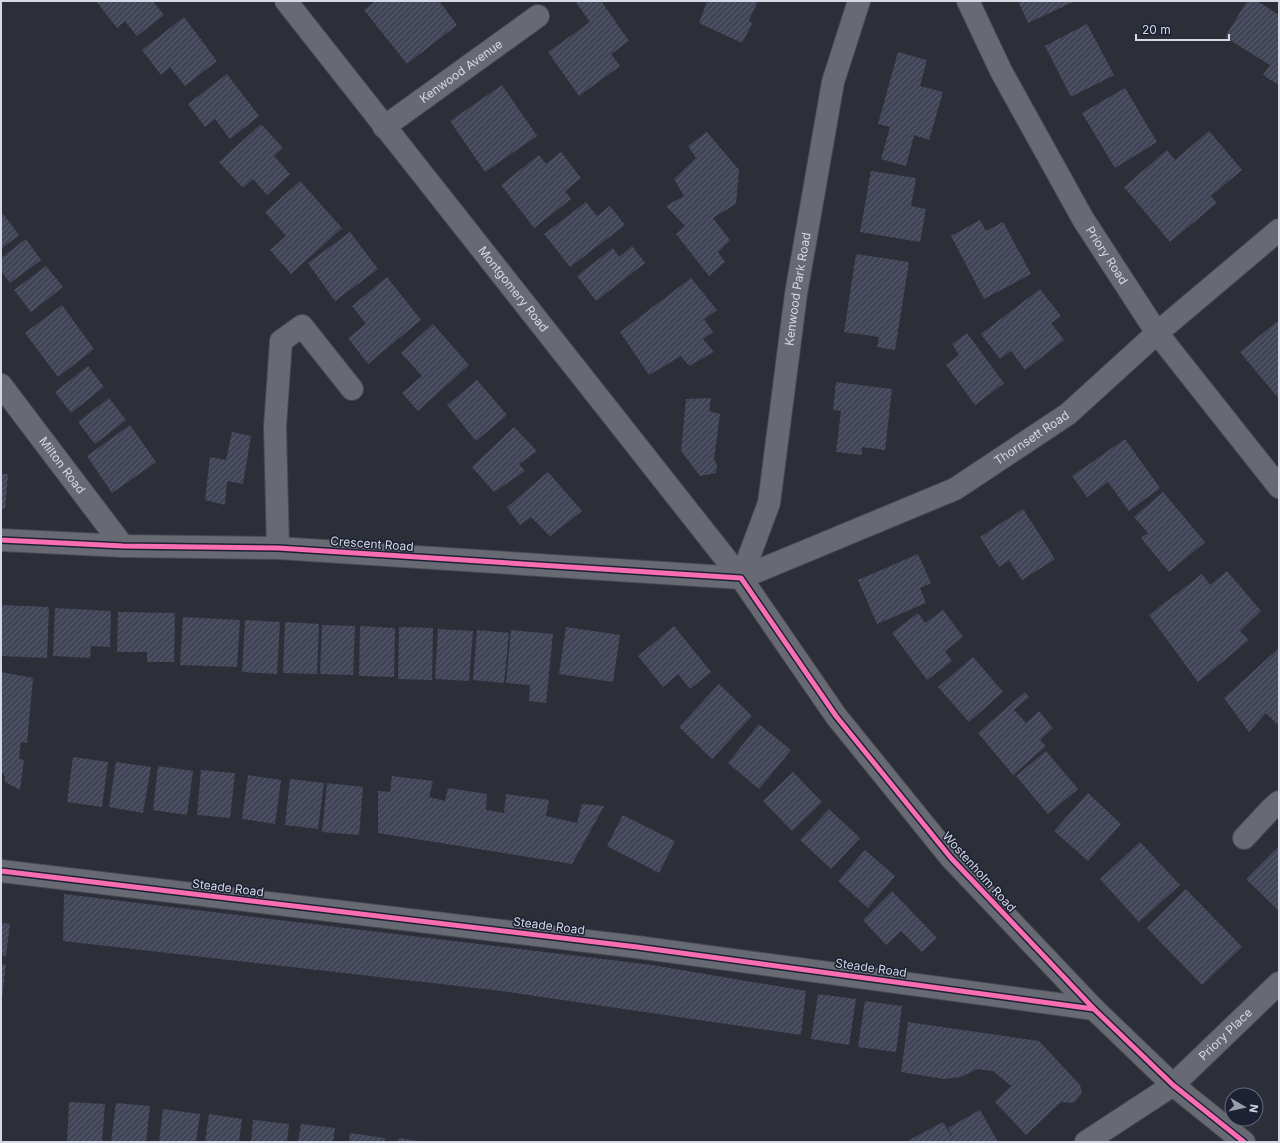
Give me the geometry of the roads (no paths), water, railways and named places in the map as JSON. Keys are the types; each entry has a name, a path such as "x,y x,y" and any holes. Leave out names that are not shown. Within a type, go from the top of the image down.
{"street":[{"name":"Montgomery Road","path":"286,1 741,578"},
{"name":"Kenwood Park Road","path":"741,578 769,503 796,294 833,82 859,1"},
{"name":"Priory Road","path":"968,1 1001,71 1083,219 1157,333 1279,488"},
{"name":"Kenwood Avenue","path":"384,127 538,16"},
{"name":"Thornsett Road","path":"741,578 955,490 1068,414 1157,333 1279,230"},
{"path":"278,548 275,428 281,341 302,326 352,389"},
{"name":"Milton Road","path":"1,385 123,546"},
{"name":"Crescent Road","path":"1,540 123,546 278,548 741,578"},
{"name":"Wostenholm Road","path":"741,578 836,716 951,858 1094,1009 1174,1086 1244,1142"},
{"path":"1244,838 1279,802"},
{"name":"Steade Road","path":"1,872 637,946 1094,1009"},
{"name":"Priory Place","path":"1086,1142 1174,1086 1279,983"}]}
